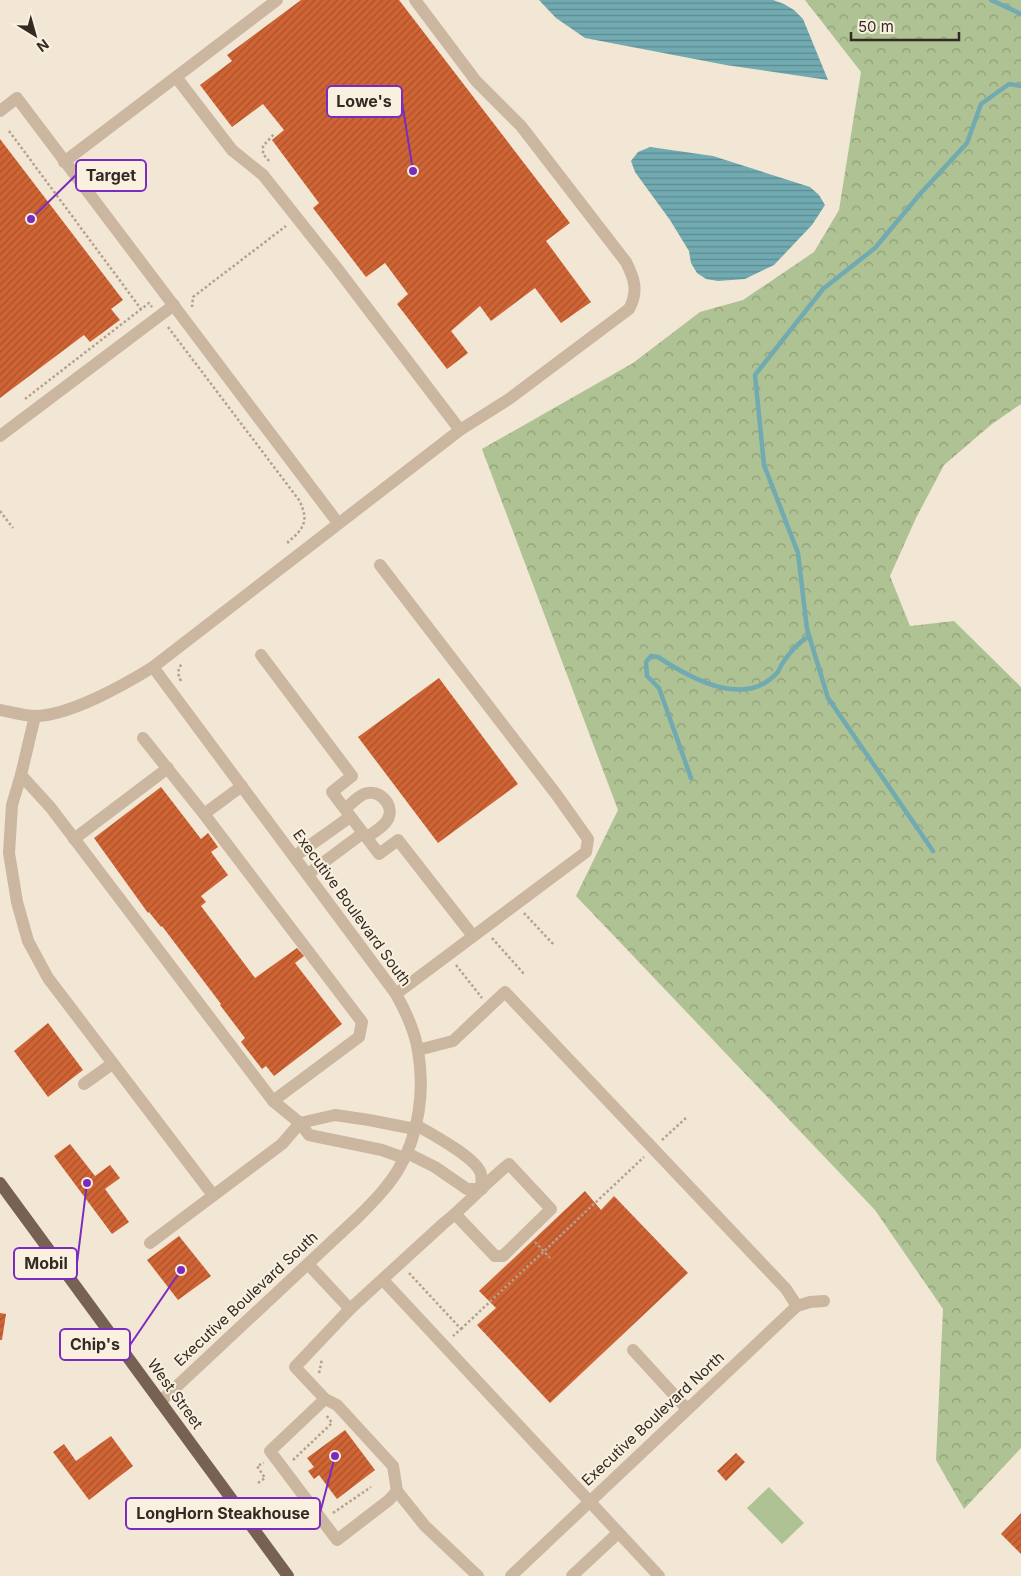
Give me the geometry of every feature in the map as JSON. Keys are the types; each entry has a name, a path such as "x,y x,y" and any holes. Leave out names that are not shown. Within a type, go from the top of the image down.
{"main road":[{"name":"West Street","path":"0,1183 288,1576"}],"street":[{"path":"64,162 277,0"},
{"path":"0,710 35,716 64,711 118,688 153,667 460,430 509,399 629,309 634,300 636,289 633,276 626,262 521,126 476,81 415,0"},
{"path":"176,76 232,150 263,175 336,267 460,430"},
{"path":"0,111 17,98 338,523"},
{"path":"0,436 159,316 177,310"},
{"path":"380,565 556,794 588,839 586,852 396,994"},
{"path":"261,655 352,776 332,792 380,854 398,840 473,936"},
{"name":"Executive Boulevard South","path":"153,667 396,994 413,1030 421,1069 421,1090 415,1127 406,1156 380,1194 160,1402"},
{"path":"35,716 12,805 9,853 17,902 28,941 48,978 213,1195"},
{"path":"143,738 204,814 362,1022 359,1037 273,1101"},
{"path":"74,839 168,768"},
{"path":"21,775 51,808 273,1101 300,1123 309,1135 406,1156 435,1167 466,1189 482,1189"},
{"path":"204,814 242,786"},
{"path":"294,856 348,813 364,794 372,792 379,794 386,801 390,808 389,818 385,824 365,835 308,874"},
{"path":"418,1050 453,1041 505,992 786,1290 797,1306 810,1302 824,1301"},
{"path":"84,1084 112,1064"},
{"path":"150,1243 282,1144 300,1123 335,1115 415,1127 457,1150 473,1163 481,1172 482,1189"},
{"path":"321,1403 314,1387 295,1366 350,1309 499,1172 509,1164 551,1209 502,1256 495,1256 455,1214"},
{"path":"308,1264 350,1309"},
{"path":"383,1280 658,1576"},
{"name":"Executive Boulevard North","path":"511,1576 797,1306"},
{"path":"633,1350 686,1409"},
{"path":"397,1491 389,1500 336,1540 270,1450 321,1403 337,1404 393,1466 397,1491 425,1526 478,1576"},
{"path":"572,1576 618,1533"}],"path":[{"path":"9,131 141,309"},
{"path":"274,168 264,154 263,146 275,133"},
{"path":"177,310 192,306 193,297 296,219"},
{"path":"24,400 149,302 299,500 305,516 304,526 300,533 288,542 298,555"},
{"path":"0,511 12,528"},
{"path":"183,661 179,668 178,676 183,684"},
{"path":"516,904 554,945"},
{"path":"484,928 524,974"},
{"path":"449,955 474,990 490,1006"},
{"path":"444,1344 687,1117"},
{"path":"527,1233 550,1258"},
{"path":"400,1263 461,1329"},
{"path":"314,1387 323,1379 319,1373 323,1355"},
{"path":"292,1461 332,1423 321,1403"},
{"path":"331,1514 370,1487"}],"green space":[{"path":"805,0 1021,0 1021,404 992,424 944,465 916,518 890,576 910,626 954,621 1021,687 1021,1448 964,1509 936,1460 943,1309 875,1210 576,896 618,810 482,449 633,363 700,312 743,300 814,252 839,210 861,72"},
{"path":"769,1487 804,1523 782,1544 747,1508"}],"water":[{"path":"539,0 773,0 794,10 803,19 828,80 726,65 585,38 556,18"},
{"path":"650,147 713,156 810,187 819,195 825,205 812,225 774,265 745,279 718,281 706,279 697,273 691,263 689,251 670,220 635,172 631,161 638,152"}],"building":[{"path":"301,0 399,0 570,223 546,241 591,302 561,323 535,288 491,321 480,306 451,331 468,353 447,369 397,304 408,294 385,263 366,277 313,208 319,203 272,140 284,130 263,104 232,127 200,85 232,61 227,55"},
{"path":"0,139 123,300 111,309 120,320 90,342 84,335 0,398"},
{"path":"439,678 518,784 438,843 358,737"},
{"path":"161,787 201,839 208,833 218,847 211,852 228,875 201,896 206,902 201,906 255,978 297,948 304,956 295,963 342,1024 274,1076 266,1066 262,1069 241,1042 245,1038 221,1004 162,926 148,913 94,838"},
{"path":"48,1023 83,1070 48,1097 14,1051"},
{"path":"70,1144 95,1176 110,1165 120,1178 105,1189 129,1222 112,1234 54,1156"},
{"path":"585,1191 601,1210 614,1196 688,1273 550,1403 477,1325 496,1308 479,1291"},
{"path":"179,1236 211,1276 178,1300 147,1260"},
{"path":"0,1313 6,1314 2,1340 0,1340"},
{"path":"345,1430 375,1470 337,1499 319,1475 314,1479 308,1471 314,1467 307,1458"},
{"path":"111,1436 133,1466 89,1500 53,1452 64,1444 76,1461"},
{"path":"736,1453 745,1462 726,1481 717,1471"},
{"path":"1021,1513 1021,1554 1001,1534"}],"waterway":[{"path":"991,0 1021,14"},
{"path":"933,851 828,698 807,629 798,553 764,465 755,375 823,289 875,248 920,194 967,143 981,104 1009,84 1021,86"},
{"path":"691,778 659,688 647,676 646,662 651,656 658,657 701,681 733,689 749,689 764,684 777,673 791,652 809,636"}],"place":[{"name":"Lowe's","path":"413,171"},
{"name":"Target","path":"31,219"},
{"name":"Mobil","path":"87,1183"},
{"name":"Chip's","path":"181,1270"},
{"name":"LongHorn Steakhouse","path":"335,1456"}]}
